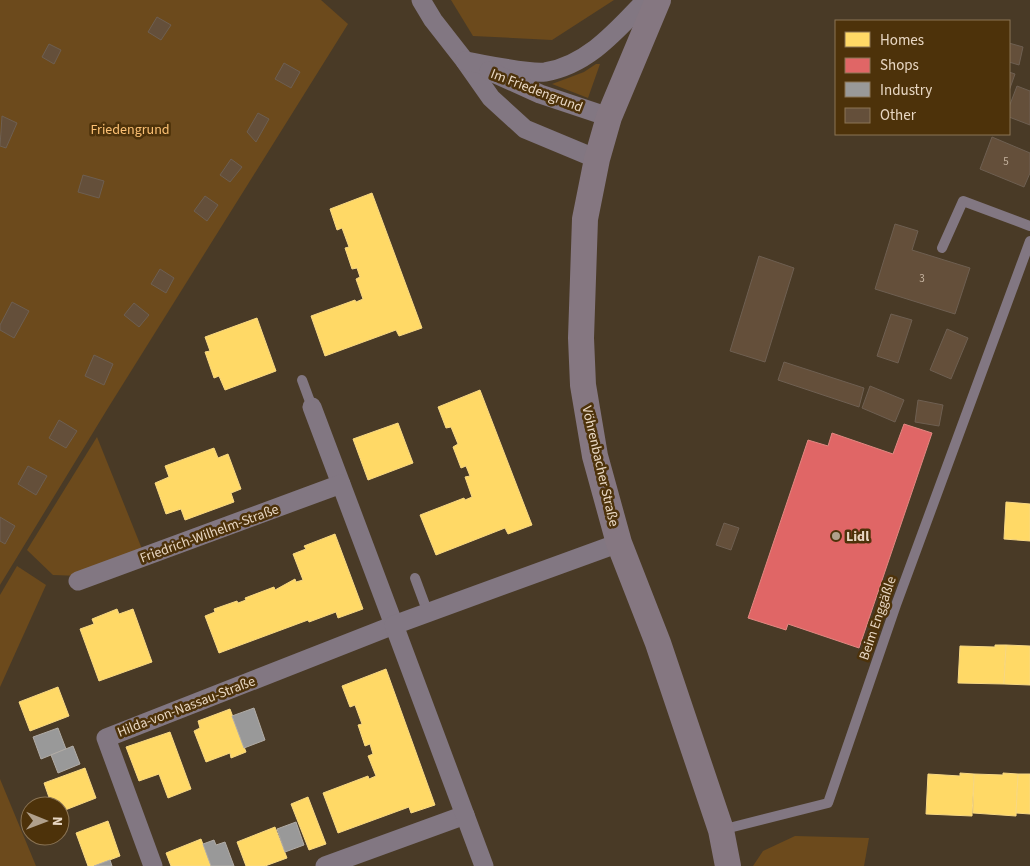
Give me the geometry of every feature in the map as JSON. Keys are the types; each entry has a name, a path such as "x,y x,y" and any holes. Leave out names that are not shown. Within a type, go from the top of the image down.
{"street":[{"name":"Im Friedengrund","path":"421,0 433,20 466,61 491,98 526,129 598,159"},
{"name":"Im Friedengrund","path":"466,61 544,72 579,62 619,28 646,0"},
{"name":"Vöhrenbacher Straße","path":"658,0 610,117 598,159 585,219 581,338 583,385 596,456 619,543 658,643 721,830 728,866"},
{"name":"Im Friedengrund","path":"466,61 540,94 610,117"},
{"path":"312,407 484,866"},
{"name":"Friedrich-Wilhelm-Straße","path":"78,582 341,484"},
{"path":"394,625 619,543"},
{"name":"Hilda-von-Nassau-Straße","path":"153,866 106,738 394,625"},
{"path":"325,866 465,815"}],"lane":[{"path":"942,248 963,202 1030,226"},
{"name":"Beim Enggäßle","path":"721,830 828,804 896,605 1030,240"},
{"path":"302,380 312,407"},
{"path":"415,578 428,613"}],"green space":[{"name":"Friedengrund","path":"0,0 321,0 348,24 108,408 0,585"},
{"path":"451,0 614,0 552,40 473,36"},
{"path":"596,64 600,64 588,98 552,84 584,72"},
{"path":"97,437 142,549 81,576 53,575 27,550"},
{"path":"17,566 46,585 0,687 0,595"},
{"path":"0,779 20,827 20,846 28,846 36,866 0,866"},
{"path":"795,836 869,838 864,866 753,866 763,851"}],"building: Homes":[{"path":"372,193 422,328 399,336 396,330 325,356 311,316 355,300 356,302 363,299 356,279 360,277 357,268 352,269 345,248 349,247 342,228 337,230 330,209"},
{"path":"257,318 276,371 225,390 219,376 214,378 205,352 210,351 205,337"},
{"path":"480,390 532,525 508,534 505,528 436,555 420,515 464,498 465,500 472,497 465,477 470,476 466,466 461,468 453,447 458,444 451,427 446,428 438,407"},
{"path":"398,423 413,463 368,480 353,439"},
{"path":"214,448 218,458 228,454 241,489 231,493 234,502 185,520 181,509 166,514 155,483 169,477 165,466"},
{"path":"1006,502 1030,504 1030,541 1004,539"},
{"path":"335,534 363,609 338,618 336,612 309,622 308,620 219,653 205,616 215,612 214,609 237,601 238,603 246,600 245,598 274,587 275,590 295,579 296,582 303,580 293,554 306,549 304,546"},
{"path":"117,609 119,614 133,609 152,662 99,681 80,629 94,624 92,619"},
{"path":"995,645 1006,645 1004,684 958,683 960,646 995,647"},
{"path":"1006,645 1030,646 1030,685 1004,684"},
{"path":"386,669 435,805 411,813 409,807 338,833 323,793 368,776 369,779 376,776 368,756 373,754 370,744 365,746 358,725 362,724 355,705 350,707 342,686"},
{"path":"58,687 69,716 30,731 19,702"},
{"path":"230,709 246,752 231,758 230,753 206,762 194,731 200,728 198,721"},
{"path":"170,732 191,789 168,798 159,774 139,781 126,747"},
{"path":"85,768 96,798 70,808 70,796 49,796 44,783"},
{"path":"960,773 974,774 972,816 926,814 928,774 960,776"},
{"path":"1003,773 1018,774 1016,816 973,813 974,774 1003,775"},
{"path":"1018,774 1030,774 1030,814 1016,813"},
{"path":"308,797 326,844 309,850 291,804"},
{"path":"108,821 120,856 94,866 88,866 76,833"},
{"path":"275,827 287,858 265,866 246,866 237,842"},
{"path":"201,839 211,866 171,866 166,853"}],"building: Shops":[{"name":"Lidl","path":"904,424 932,433 859,648 788,624 786,630 748,618 808,440 828,446 832,433 893,454"}],"building: Industry":[{"path":"254,708 265,740 244,748 232,716"},
{"path":"58,728 66,749 41,759 33,737"},
{"path":"73,746 80,764 58,773 51,755"},
{"path":"296,822 304,845 285,852 277,829"},
{"path":"214,840 216,845 225,842 234,866 211,866 203,844"},
{"path":"110,860 112,866 94,866"}],"building: Other":[{"path":"157,17 171,25 161,40 148,32"},
{"path":"1010,43 1023,47 1019,65 1010,62"},
{"path":"49,44 61,50 54,64 42,57"},
{"path":"284,63 300,72 291,88 275,79"},
{"path":"1010,72 1015,74 1010,88"},
{"path":"1017,86 1030,91 1030,125 1010,117 1010,104"},
{"path":"258,113 269,119 256,142 247,132"},
{"path":"2,116 17,123 6,148 0,146"},
{"path":"992,137 1030,153 1030,173 1024,187 980,169"},
{"path":"231,159 242,167 230,182 220,175"},
{"path":"83,175 104,181 99,198 78,192"},
{"path":"205,196 218,205 207,221 194,211"},
{"path":"895,224 918,231 912,250 970,268 955,314 875,289"},
{"path":"759,256 794,268 765,362 730,351"},
{"path":"160,269 174,278 166,293 151,284"},
{"path":"12,302 29,311 14,338 0,330 0,325"},
{"path":"134,303 149,315 139,327 124,315"},
{"path":"891,314 912,320 898,363 877,356"},
{"path":"947,329 968,338 951,379 930,370"},
{"path":"94,355 113,364 104,385 85,376"},
{"path":"784,362 864,388 859,407 778,380"},
{"path":"870,386 904,400 895,422 862,408"},
{"path":"918,400 943,405 939,426 915,422"},
{"path":"59,420 77,431 66,448 49,438"},
{"path":"28,466 47,476 36,495 18,484"},
{"path":"0,517 15,526 5,544 0,541"},
{"path":"724,523 739,528 731,550 716,545"}],"place":[{"name":"Lidl","path":"836,536"}]}
